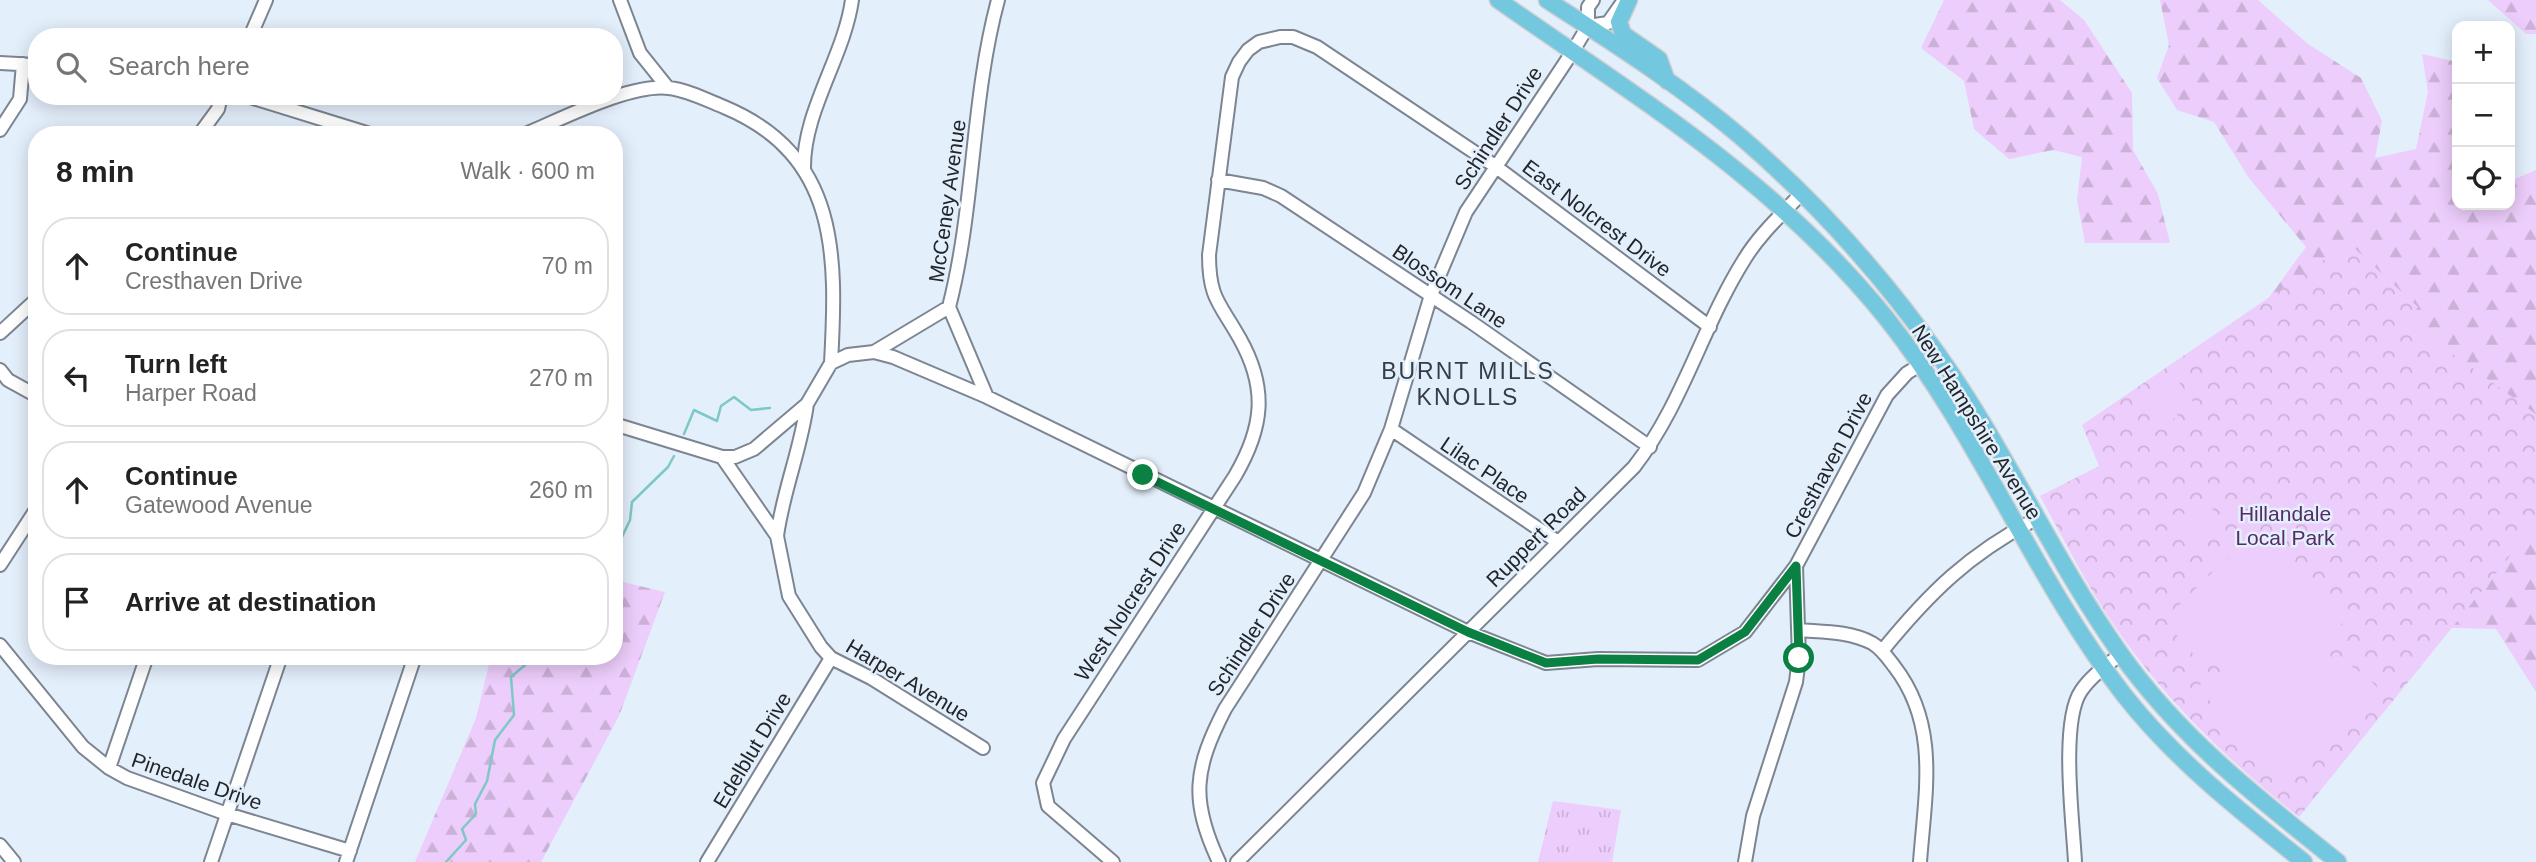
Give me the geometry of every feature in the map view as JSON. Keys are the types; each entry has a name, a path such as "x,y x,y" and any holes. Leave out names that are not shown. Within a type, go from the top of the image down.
{"main road":[{"name":"New Hampshire Avenue","path":"1498,0 1692,133 1786,210 1854,280 1920,365 2104,667 2134,707 2185,762 2304,862"},
{"name":"New Hampshire Avenue","path":"1547,0 1667,81 1739,135 1868,264 1938,354 2074,584 2121,654 2157,701 2198,746 2338,862"},
{"path":"1627,0 1619,23 1623,34 1659,59 1667,81"}],"street":[{"path":"254,28 266,0"},
{"path":"620,0 640,53 668,88"},
{"path":"804,169 804,154 823,90 840,51 852,0"},
{"name":"McCeney Avenue","path":"831,363 848,355 874,352 949,307 958,283 967,228 985,64 998,0"},
{"path":"1594,0 1588,8 1588,26 1608,23 1627,0"},
{"name":"Schindler Drive","path":"1219,862 1204,829 1199,792 1203,761 1210,738 1225,709 1364,493 1391,429 1431,295 1466,212 1588,26"},
{"name":"East Nolcrest Drive","path":"1280,37 1293,37 1317,47 1495,166 1710,327"},
{"name":"West Nolcrest Drive","path":"1113,862 1048,806 1043,783 1047,769 1252,447 1259,407 1257,382 1250,358 1216,304 1209,281 1209,255 1232,77 1248,50 1259,42 1280,37"},
{"path":"0,63 28,64"},
{"path":"0,130 20,99 23,64"},
{"path":"623,94 668,88 744,116 793,153 821,201 834,262 831,363 807,404 754,449 735,457 722,457 623,427"},
{"path":"205,126 218,105"},
{"path":"275,105 342,126"},
{"path":"545,126 597,105"},
{"path":"332,123 336,126"},
{"name":"Blossom Lane","path":"1218,180 1263,188 1281,196 1431,295 1650,447"},
{"name":"Ruppert Road","path":"1237,862 1634,467 1666,423 1745,259 1800,195"},
{"path":"0,333 5,324 28,306"},
{"path":"949,307 988,397"},
{"path":"874,352 893,357 988,397 1468,632 1546,663 1598,659 1698,660 1745,632 1796,566"},
{"name":"Cresthaven Drive","path":"1745,862 1753,816 1796,682 1796,566 1887,395 1907,373 1938,354"},
{"path":"0,370 8,380 28,391"},
{"path":"777,536 780,509 804,427 807,404"},
{"name":"Lilac Place","path":"1391,429 1558,542"},
{"name":"Harper Avenue","path":"722,457 777,536 782,572 789,596 831,658 871,678 983,748"},
{"path":"1882,651 1910,616 1959,567 2036,519"},
{"path":"0,565 28,522"},
{"path":"1798,631 1845,633 1873,643 1907,682 1925,730 1928,755 1920,862"},
{"name":"Pinedale Drive","path":"0,645 83,747 109,768 127,778 348,857"},
{"path":"2075,862 2070,735 2072,708 2080,692 2121,654"},
{"name":"Edelblut Drive","path":"706,862 831,658"},
{"path":"109,768 144,665"},
{"path":"211,862 278,665"},
{"path":"348,857 412,665"},
{"path":"0,845 14,862"}],"green space":[{"path":"1944,0 2060,0 2084,20 2132,93 2133,150 2158,194 2170,243 2085,243 2077,200 2082,157 2053,150 2009,159 1974,129 1964,81 1921,48"},
{"path":"2160,0 2258,0 2308,44 2361,78 2382,121 2375,158 2416,149 2428,92 2422,54 2452,61 2452,210 2515,210 2515,179 2536,170 2536,692 2496,629 2417,627 2251,322 2306,247 2249,178 2214,122 2177,110 2157,78 2169,45"},
{"path":"2488,0 2536,0 2536,34 2526,34 2515,21 2511,21"},
{"name":"Hillandale Local Park","path":"2349,243 2418,307 2407,321 2536,414 2536,533 2531,530 2299,817 2213,742 2161,687 2094,594 2040,496 2099,466 2082,425"},
{"path":"2175,377 2194,403 2181,412 2162,386"},
{"path":"2158,388 2178,416 2165,425 2145,397"},
{"path":"2205,499 2226,527 2191,552 2170,524"},
{"path":"2251,534 2262,535 2350,611 2335,633 2307,653 2348,664 2381,691 2286,783 2280,782 2197,686 2231,669 2209,663 2192,652 2178,638 2166,618"},
{"path":"623,582 665,592 619,716 541,862 415,862 476,718 489,665 623,665"},
{"path":"1553,801 1621,810 1612,862 1538,862"}],"waterway":[{"path":"684,434 694,410 717,421 721,406 734,397 751,410 770,408"},
{"path":"623,535 630,520 632,502 668,467 674,456"},
{"path":"446,862 466,840 462,829 476,814 475,804 487,781 495,740 514,715 511,677 525,665"}],"district":[{"name":"BURNT MILLS KNOLLS","path":"1468,384"}],"route":[{"path":"1143,475 1468,632 1526,658 1546,663 1598,659 1677,662 1698,660 1712,655 1745,632 1796,566 1799,658"}]}
